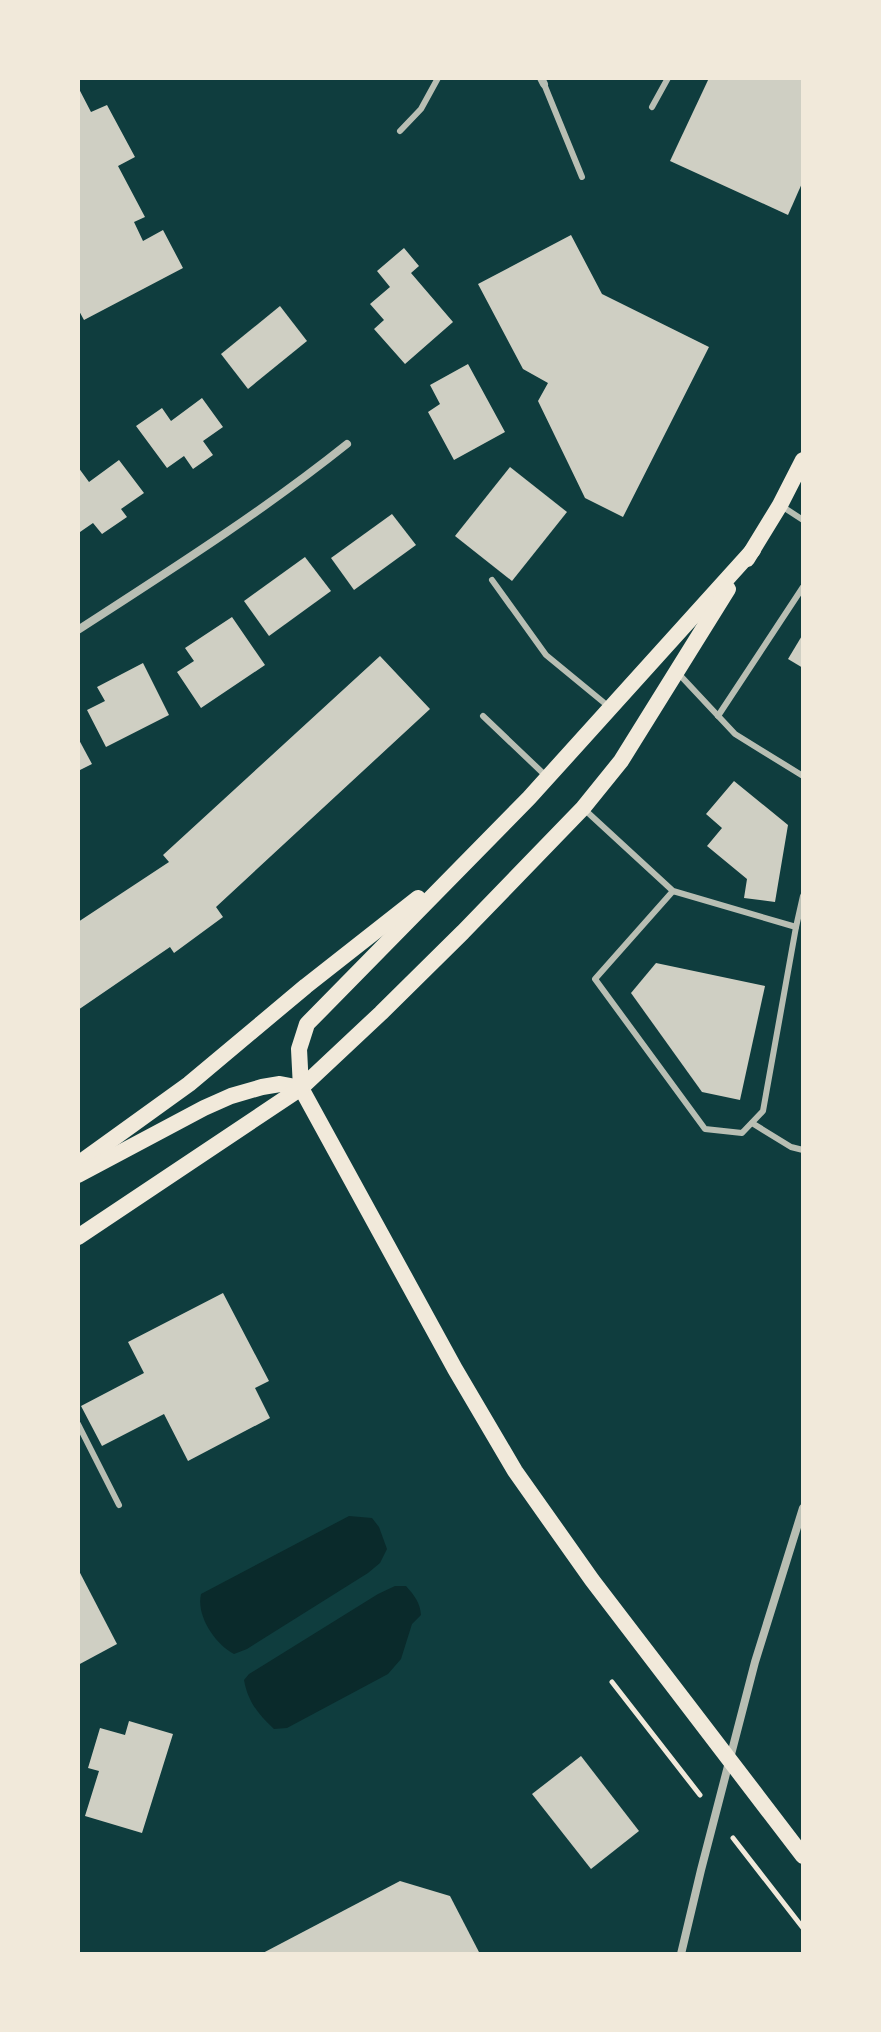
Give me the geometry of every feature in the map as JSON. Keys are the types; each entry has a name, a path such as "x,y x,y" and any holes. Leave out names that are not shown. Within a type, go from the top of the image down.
{"main road":[{"path":"78,1237 301,1088 442,952 583,808 621,761 753,550 803,460"},
{"path":"753,550 548,778 307,1024 299,1049 301,1088 455,1369 515,1471 592,1580 803,1856"},
{"path":"78,1164 189,1084 306,986 409,906 529,798"},
{"path":"78,1175 231,1096 280,1084 301,1088"}],"street":[{"path":"78,630 278,495 347,444"},
{"path":"681,1954 755,1662 803,1508"}],"lane":[{"path":"400,131 421,109 438,78"},
{"path":"652,107 668,78"},
{"path":"542,81 582,177"},
{"path":"780,505 803,520"},
{"path":"492,580 546,655 611,709"},
{"path":"718,716 803,587"},
{"path":"677,672 735,734 803,776"},
{"path":"483,716 548,778"},
{"path":"583,808 673,891 796,927"},
{"path":"673,891 595,979 705,1129 742,1133 763,1111 803,896"},
{"path":"752,1123 791,1147 803,1150"},
{"path":"78,1424 119,1505"}],"water":[{"path":"349,1516 372,1518 379,1527 387,1549 380,1563 247,1649 234,1654 220,1644 204,1620 201,1594"},
{"path":"395,1586 406,1586 420,1607 421,1615 412,1624 401,1659 388,1674 287,1728 274,1729 248,1695 244,1680 249,1674"}],"building":[{"path":"709,78 803,78 803,181 788,215 670,161"},
{"path":"78,87 91,112 107,105 135,157 118,166 145,217 134,222 143,241 163,230 183,268 84,320 78,309"},
{"path":"571,235 602,294 709,347 623,517 585,498 538,401 548,383 523,369 478,284"},
{"path":"404,248 419,266 411,273 453,322 405,364 374,329 384,320 370,304 390,287 377,271"},
{"path":"280,306 307,341 248,389 221,354"},
{"path":"468,364 505,432 454,460 428,412 440,404 430,385"},
{"path":"202,398 223,427 203,441 213,455 193,469 184,456 167,468 136,426 162,408 171,421"},
{"path":"119,460 144,493 121,509 127,517 102,534 93,523 80,532 78,467 89,482"},
{"path":"510,467 567,512 512,581 455,536"},
{"path":"392,514 416,545 354,590 331,558"},
{"path":"305,557 331,591 269,636 244,601"},
{"path":"232,617 265,665 201,708 177,672 194,661 185,648"},
{"path":"803,634 803,668 788,659"},
{"path":"380,656 430,709 216,907 223,917 174,953 170,947 78,1010 78,922 169,862 163,855"},
{"path":"143,663 169,715 106,747 87,710 105,701 97,687"},
{"path":"78,738 92,764 78,771"},
{"path":"734,781 788,825 775,902 744,898 747,879 707,846 722,828 706,814"},
{"path":"656,963 765,986 740,1100 702,1092 631,993"},
{"path":"223,1293 269,1381 255,1388 270,1418 188,1461 164,1414 102,1446 81,1406 144,1373 128,1342"},
{"path":"78,1569 117,1644 78,1665"},
{"path":"129,1721 173,1734 142,1833 85,1816 99,1771 88,1768 100,1728 125,1735"},
{"path":"581,1756 639,1831 591,1869 532,1794"},
{"path":"400,1881 450,1896 480,1954 261,1954"}]}
